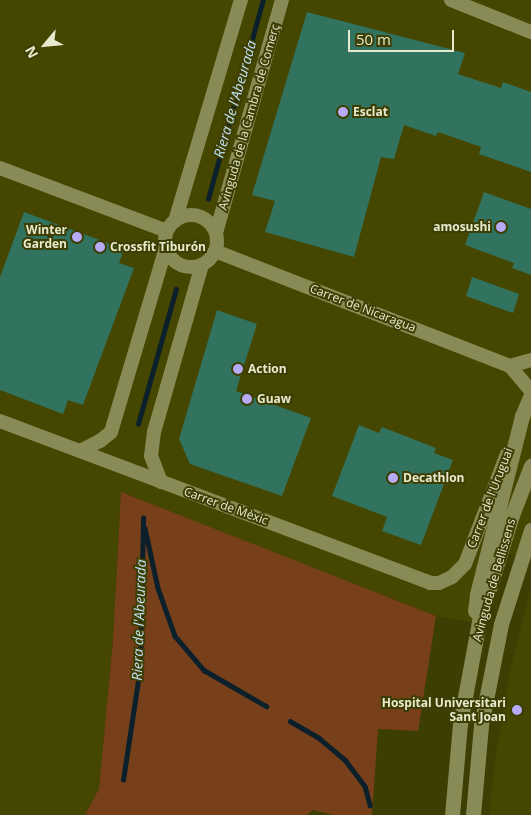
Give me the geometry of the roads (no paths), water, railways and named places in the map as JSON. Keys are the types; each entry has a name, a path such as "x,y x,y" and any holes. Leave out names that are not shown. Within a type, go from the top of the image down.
{"main road":[{"path":"460,724 477,594 522,416 531,395"},
{"name":"Avinguda de Bellissens","path":"452,815 460,724 480,621 512,515 531,466"},
{"name":"Avinguda de Bellissens","path":"473,815 481,726 497,643 531,530"}],"street":[{"path":"80,451 100,441 111,432 171,226 241,0"},
{"name":"Avinguda de la Cambra de Comerç","path":"216,233 282,0"},
{"path":"451,0 531,32"},
{"path":"0,168 171,226"},
{"path":"166,248 175,262 184,266 202,265 212,258 215,251 216,233 208,221 199,216 184,216 171,226"},
{"name":"Carrer de Nicaragua","path":"215,251 510,366 531,391"},
{"path":"161,482 151,456 154,432 202,265"},
{"path":"510,366 531,360"},
{"name":"Carrer de l'Uruguai","path":"452,577 465,564 522,416"},
{"name":"Carrer de Mèxic","path":"0,421 430,583 439,583 452,577"}],"waterway":[{"name":"Riera de l'Abeurada","path":"208,199 263,0"},
{"name":"Riera de l'Abeurada","path":"138,424 176,289"},
{"name":"Riera de l'Abeurada","path":"123,780 140,667 143,518"},
{"path":"145,528 158,588 175,636 204,670 266,706"},
{"path":"290,721 319,738 346,761 365,786 370,805"}],"place":[{"name":"Esclat","path":"343,112"},
{"name":"amosushi","path":"501,227"},
{"name":"Winter Garden","path":"77,237"},
{"name":"Crossfit Tiburón","path":"100,247"},
{"name":"Action","path":"238,369"},
{"name":"Guaw","path":"247,399"},
{"name":"Decathlon","path":"393,478"},
{"name":"Hospital Universitari Sant Joan","path":"517,710"}]}
